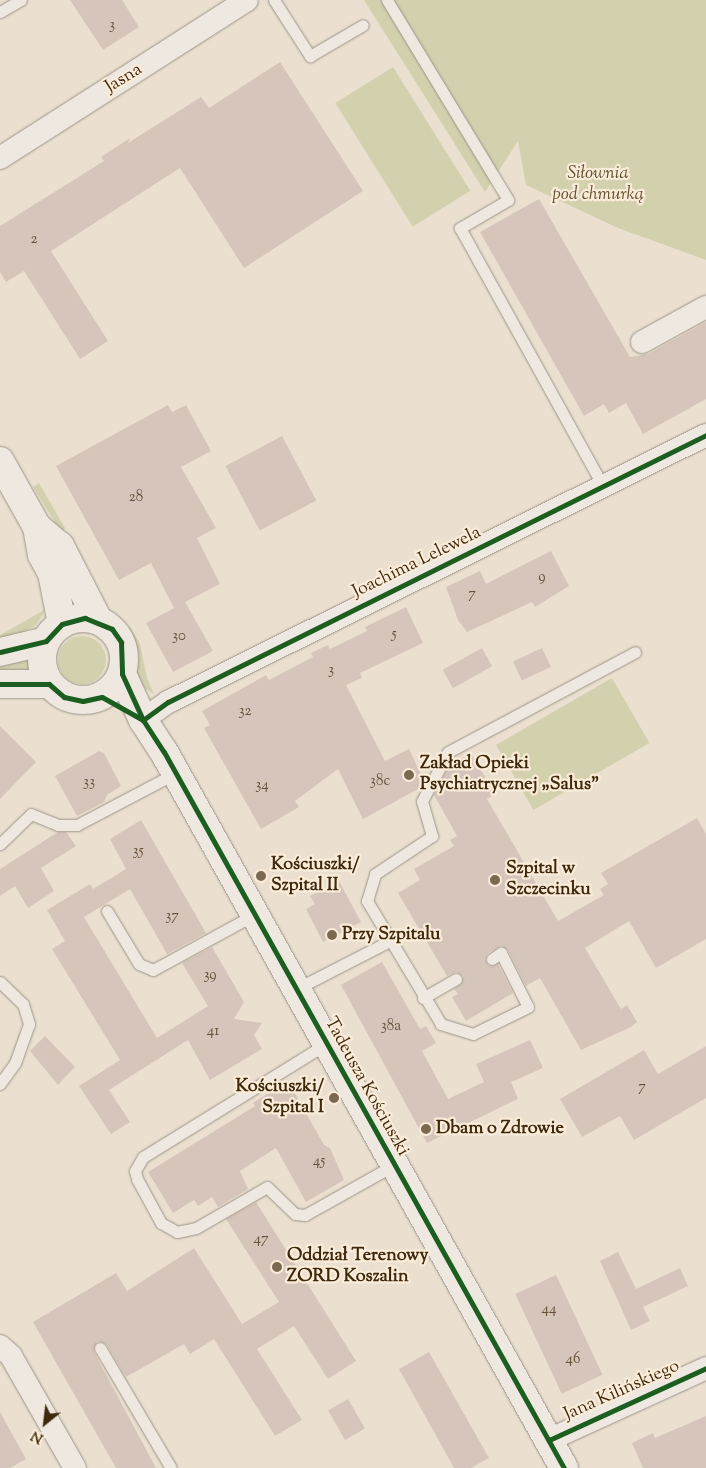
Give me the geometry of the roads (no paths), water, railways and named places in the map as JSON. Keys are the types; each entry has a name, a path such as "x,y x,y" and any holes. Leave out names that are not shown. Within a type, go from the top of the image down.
{"street":[{"name":"Jasna","path":"0,158 248,0"},
{"path":"642,342 706,307"},
{"name":"Joachima Lelewela","path":"143,720 168,702 706,435"},
{"path":"0,461 37,526 60,546 98,620 112,629 121,642 122,674 102,697 83,702 64,697 49,684 42,655 54,632 37,526"},
{"path":"0,652 54,632 73,619 98,620"},
{"name":"Tadeusza Kościuszki","path":"122,674 143,720 176,773 549,1440 560,1467"},
{"path":"0,684 49,684"},
{"name":"Tadeusza Kościuszki","path":"102,697 143,720"},
{"path":"7,1354 75,1468"},
{"name":"Jana Kilińskiego","path":"549,1440 706,1368"}],"lane":[{"path":"0,12 21,0"},
{"path":"274,0 310,56 364,25"},
{"path":"387,0 508,200 460,228 603,486"},
{"path":"492,958 501,953 528,1007 474,1034 441,1024 422,998 367,901 375,874 432,836 422,801 448,752 635,652"},
{"path":"0,844 31,814 58,825 77,825 176,773"},
{"path":"107,910 139,964 153,970 254,915"},
{"path":"296,990 390,941"},
{"path":"422,998 456,979"},
{"path":"0,982 23,1004 29,1024 18,1057 0,1084"},
{"path":"326,1044 143,1157 135,1171 137,1179 161,1223 177,1232 196,1228 267,1187 295,1214 305,1215 394,1165"},
{"path":"100,1348 171,1468"}],"place":[{"name":"Zakład Opieki Psychiatrycznej „Salus”","path":"409,775"},
{"name":"Kościuszki/ Szpital II","path":"261,876"},
{"name":"Szpital w Szczecinku","path":"495,880"},
{"name":"Przy Szpitalu","path":"332,935"},
{"name":"Kościuszki/ Szpital I","path":"334,1098"},
{"name":"Dbam o Zdrowie","path":"426,1129"},
{"name":"Oddział Terenowy ZORD Koszalin","path":"277,1267"}],"park label":[{"name":"Siłownia pod chmurką","path":"598,185"}]}
